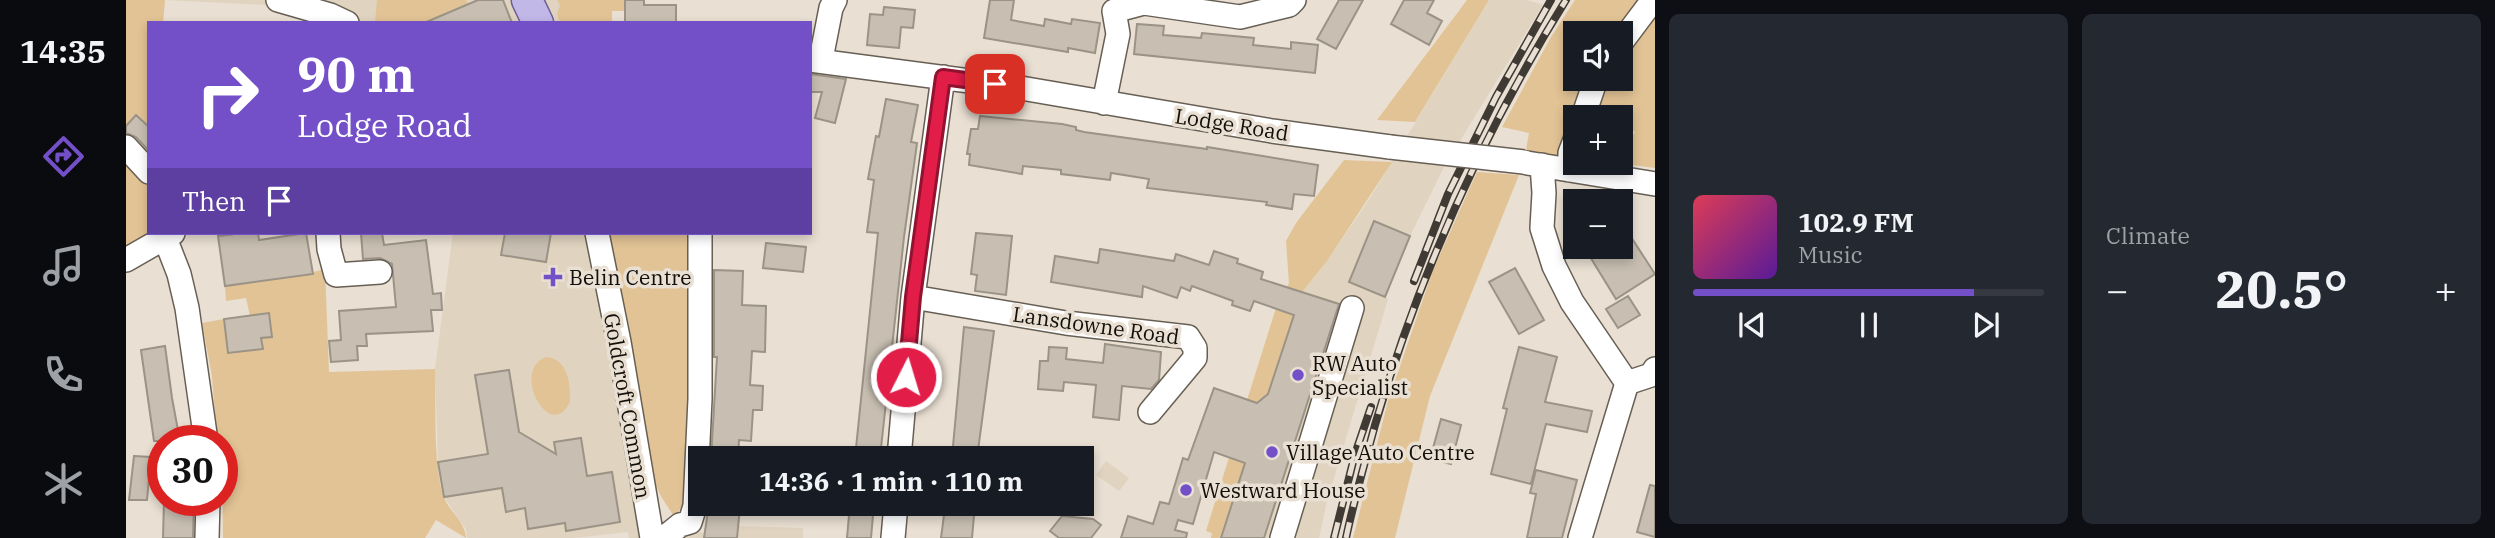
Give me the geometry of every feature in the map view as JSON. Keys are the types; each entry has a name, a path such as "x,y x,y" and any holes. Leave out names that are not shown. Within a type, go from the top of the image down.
{"main road":[{"path":"527,0 537,21"}],"street":[{"path":"278,0 343,21"},
{"path":"816,60 835,0"},
{"path":"1104,103 1118,34 1112,5 1144,3 1240,17 1289,5 1294,0"},
{"path":"1633,27 1653,0"},
{"name":"Lodge Road","path":"816,60 943,77 1317,138 1563,169"},
{"path":"901,446 913,297 943,77"},
{"path":"126,148 147,170"},
{"path":"1533,164 1544,193 1542,228 1554,266 1572,302 1627,383"},
{"name":"Lodge Road","path":"1600,175 1655,184"},
{"path":"126,260 169,235 187,308 204,425"},
{"path":"328,235 336,275 380,272"},
{"name":"Goldcroft Common","path":"597,235 619,342 651,537 690,522 695,506 700,399 700,235"},
{"name":"Lansdowne Road","path":"913,297 1066,323 1188,337 1195,348 1195,358 1150,412"},
{"path":"1282,538 1352,308"},
{"path":"1627,383 1651,375 1655,369"},
{"path":"1580,538 1627,383"},
{"path":"206,538 207,516"},
{"path":"893,538 895,516"}],"shaded area":[{"path":"126,0 165,0 163,21 147,21 147,125 136,115 126,126"},
{"path":"165,0 278,0 267,5"},
{"path":"278,0 594,0 596,21 341,21"},
{"path":"377,0 466,0 468,4 428,21 375,21"},
{"path":"557,0 625,0 625,11 612,11 612,21 559,21 557,14 560,5"},
{"path":"1467,0 1489,0 1415,122 1377,120"},
{"path":"1489,0 1527,0 1543,5 1444,167 1410,236 1385,296 1388,299 1327,501 1319,538 1220,538 1302,292 1370,198"},
{"path":"1575,0 1638,0 1625,21 1563,21 1563,91 1584,91 1579,105 1563,105 1563,151 1542,165 1524,162 1529,133 1502,127 1551,37"},
{"path":"1655,13 1655,168 1633,165 1633,105 1598,105 1604,91 1633,91 1633,43"},
{"path":"126,158 147,184 147,235 150,235 126,249"},
{"path":"1344,160 1392,162 1327,261 1302,292 1220,538 1211,538 1212,533 1206,531 1275,311 1289,283 1286,241 1296,223"},
{"path":"1477,172 1519,175 1430,396 1395,538 1353,538 1388,401 1433,270"},
{"path":"453,235 593,235 648,521 674,520 707,535 736,526 803,528 803,538 629,538 628,532 574,538 467,538 466,529 444,497 438,462 435,369"},
{"path":"608,235 690,235 686,499 677,514 673,515 652,478"},
{"path":"325,269 329,372 435,369 436,450 440,481 445,501 463,526 466,538 436,520 425,538 223,538 223,516 238,516 238,425 216,425 212,376 202,323 224,319 229,353 262,349 261,338 271,337 250,316 246,298 226,301 225,286 294,277"},
{"path":"546,357 553,358 563,367 570,387 570,401 562,412 553,415 537,401 533,389 532,376 536,365"},
{"path":"1106,461 1129,478 1119,491 1096,475"}],"building":[{"path":"478,0 503,0 511,21 429,21"},
{"path":"625,0 644,0 644,5 676,5 676,21 625,21"},
{"path":"990,0 1014,0 1011,20 1044,26 1045,19 1071,24 1072,19 1100,23 1095,53 1068,48 1068,52 984,38"},
{"path":"1339,0 1363,0 1336,49 1317,39"},
{"path":"1404,0 1434,0 1427,13 1442,21 1429,45 1391,24"},
{"path":"884,7 915,10 913,28 901,27 899,48 867,45 870,14 883,15"},
{"path":"1137,24 1164,26 1163,35 1201,38 1202,33 1254,38 1253,45 1291,49 1291,42 1318,45 1315,73 1134,54"},
{"path":"812,74 846,79 835,123 815,118 822,92 812,92"},
{"path":"886,99 918,105 911,142 917,143 881,446 856,446 878,233 867,232 874,180 868,179 876,136 879,137"},
{"path":"136,115 147,125 147,149 136,137 126,133 126,126"},
{"path":"980,116 1062,124 1084,132 1207,147 1318,165 1314,196 1294,194 1292,209 1266,205 1267,202 1147,188 1149,179 1111,173 1110,180 1061,174 1061,170 1023,166 1022,174 969,165 970,154 967,154 971,129 978,129"},
{"path":"1374,221 1410,236 1385,297 1349,282"},
{"path":"976,233 1012,236 1006,295 975,291 977,275 971,274"},
{"path":"258,235 259,240 306,235 313,274 225,286 218,236"},
{"path":"361,235 382,235 384,245 426,240 433,294 441,293 442,310 431,310 433,331 366,334 367,346 357,346 358,360 331,362 329,341 341,340 339,311 396,307 392,264 380,258 363,259"},
{"path":"505,235 551,235 546,262 501,255"},
{"path":"1633,240 1655,274 1616,299 1591,259 1633,259"},
{"path":"766,243 806,247 803,272 763,268"},
{"path":"1100,249 1174,261 1176,254 1209,265 1214,251 1238,259 1237,263 1263,272 1261,279 1339,304 1264,538 1221,538 1245,463 1214,452 1193,524 1178,520 1175,530 1187,533 1186,538 1121,538 1128,516 1153,524 1160,502 1169,504 1183,458 1188,460 1214,388 1257,403 1268,394 1294,315 1254,301 1250,311 1232,305 1233,301 1192,286 1190,291 1181,287 1177,298 1143,286 1142,297 1051,282 1055,256 1098,263"},
{"path":"1515,268 1544,320 1519,334 1489,282"},
{"path":"714,270 743,271 742,305 766,306 765,352 752,351 750,385 763,386 762,410 753,410 751,441 739,440 739,446 712,446 717,357 714,357"},
{"path":"1628,296 1640,315 1618,328 1606,309"},
{"path":"269,313 272,337 261,338 263,349 228,353 224,319"},
{"path":"964,327 994,331 979,446 953,446"},
{"path":"1105,344 1161,352 1159,380 1151,389 1122,386 1119,420 1093,417 1096,385 1064,382 1063,391 1038,389 1040,361 1048,361 1049,347 1067,348 1066,359 1103,363"},
{"path":"165,346 177,425 152,425 141,350"},
{"path":"1519,347 1557,357 1545,402 1592,411 1587,432 1546,424 1531,484 1491,474 1507,409 1503,408"},
{"path":"509,370 519,432 556,454 554,442 581,438 587,476 612,472 620,522 566,531 565,523 528,529 525,508 506,512 502,488 444,497 438,462 488,454 475,375"},
{"path":"1441,419 1461,425 1451,464 1430,459"},
{"path":"134,456 147,457 147,500 129,500"},
{"path":"1536,470 1577,480 1562,538 1527,538 1536,494 1530,493"},
{"path":"1650,485 1655,486 1655,537 1637,532"},
{"path":"164,516 194,516 193,538 163,538"},
{"path":"707,516 739,516 737,538 704,538"},
{"path":"849,516 873,516 871,538 847,538"},
{"path":"944,516 974,516 972,538 941,538"},
{"path":"1062,516 1093,519 1101,525 1091,538 1059,538 1050,531"}],"railway":[{"path":"1414,281 1448,194 1496,97 1551,0"},
{"path":"1346,538 1392,369 1433,260 1507,101 1566,0"},
{"path":"1334,538 1355,454 1371,407"}],"place":[{"name":"Belin Centre","path":"553,277"},
{"name":"RW Auto Specialist","path":"1298,375"},
{"name":"Village Auto Centre","path":"1272,452"},
{"name":"Westward House","path":"1186,490"}],"route":[{"path":"906,377 913,297 943,77 995,84"}]}
